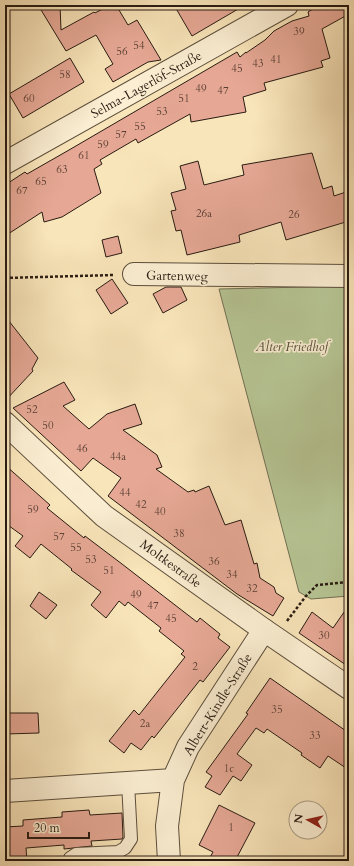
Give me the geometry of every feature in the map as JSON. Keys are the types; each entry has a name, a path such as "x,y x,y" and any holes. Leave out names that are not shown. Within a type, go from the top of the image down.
{"street":[{"name":"Selma-Lagerlöf-Straße","path":"5,163 287,5"},
{"name":"Gartenweg","path":"134,274 349,276"},
{"name":"Moltkestraße","path":"5,423 104,516 349,688"},
{"name":"Albert-Kindle-Straße","path":"169,861 167,826 173,780 188,747 270,634"},
{"path":"5,791 173,780"}],"lane":[{"path":"70,858 76,854 118,852 125,848 131,839 128,783"}],"path":[{"name":"Gartenweg","path":"5,278 134,274"},
{"path":"270,634 317,585 349,582"}],"green space":[{"name":"Alter Friedhof","path":"349,286 349,596 311,599 299,592 219,289"}],"building":[{"path":"38,5 60,5 61,30 94,12 95,13 110,5 116,5 128,25 137,20 161,60 148,62 113,82 105,69 113,64 96,35 66,51"},
{"path":"174,5 245,5 192,36"},
{"path":"319,5 349,5 349,14 322,29 330,58 321,61 323,67 264,83 266,90 243,97 246,112 191,122 190,114 138,143 136,139 100,160 102,164 94,169 101,193 62,217 44,222 42,212 5,236 5,185 25,172 27,174 69,150 237,52 240,57 265,40 274,31 292,21 309,16 308,12"},
{"path":"70,58 84,82 23,118 9,94"},
{"path":"312,153 323,189 332,186 334,196 349,191 349,221 286,240 281,222 239,235 240,242 187,255 181,230 176,231 171,211 176,210 171,193 186,189 180,166 198,161 204,185 244,175 242,165"},
{"path":"118,236 122,253 106,257 102,240"},
{"path":"112,279 128,303 111,314 96,290"},
{"path":"166,287 181,287 187,300 163,313 153,294"},
{"path":"5,316 38,358 32,369 33,371 5,401"},
{"path":"64,382 75,400 63,406 89,429 107,414 135,404 142,424 123,430 157,455 162,467 156,469 188,492 194,490 195,492 209,486 225,525 241,520 254,564 257,563 260,578 274,587 276,593 284,598 273,616 237,594 108,496 121,478 93,458 81,471 13,408"},
{"path":"5,465 50,505 47,508 84,538 85,536 197,622 200,618 220,634 218,638 230,647 203,682 200,680 154,738 152,736 141,750 131,743 124,753 109,741 134,710 139,715 185,657 181,654 184,651 159,631 161,628 128,602 125,606 119,601 106,618 91,605 101,592 71,570 72,569 41,544 30,558 15,546 23,536 5,523"},
{"path":"39,592 57,605 46,619 30,606"},
{"path":"349,605 349,667 299,633 312,612 333,628"},
{"path":"270,678 349,733 349,770 328,756 320,768 301,755 302,753 267,729 264,733 256,728 237,754 252,765 241,781 233,776 220,795 205,787 212,776 206,772 248,714 246,713"},
{"path":"5,713 38,713 39,733 5,734"},
{"path":"219,805 255,823 235,861 208,861 213,852 199,845"},
{"path":"89,810 90,815 122,813 122,839 91,841 92,846 64,849 64,845 26,848 27,861 5,861 5,827 23,826 23,820 62,817 62,812"}]}
